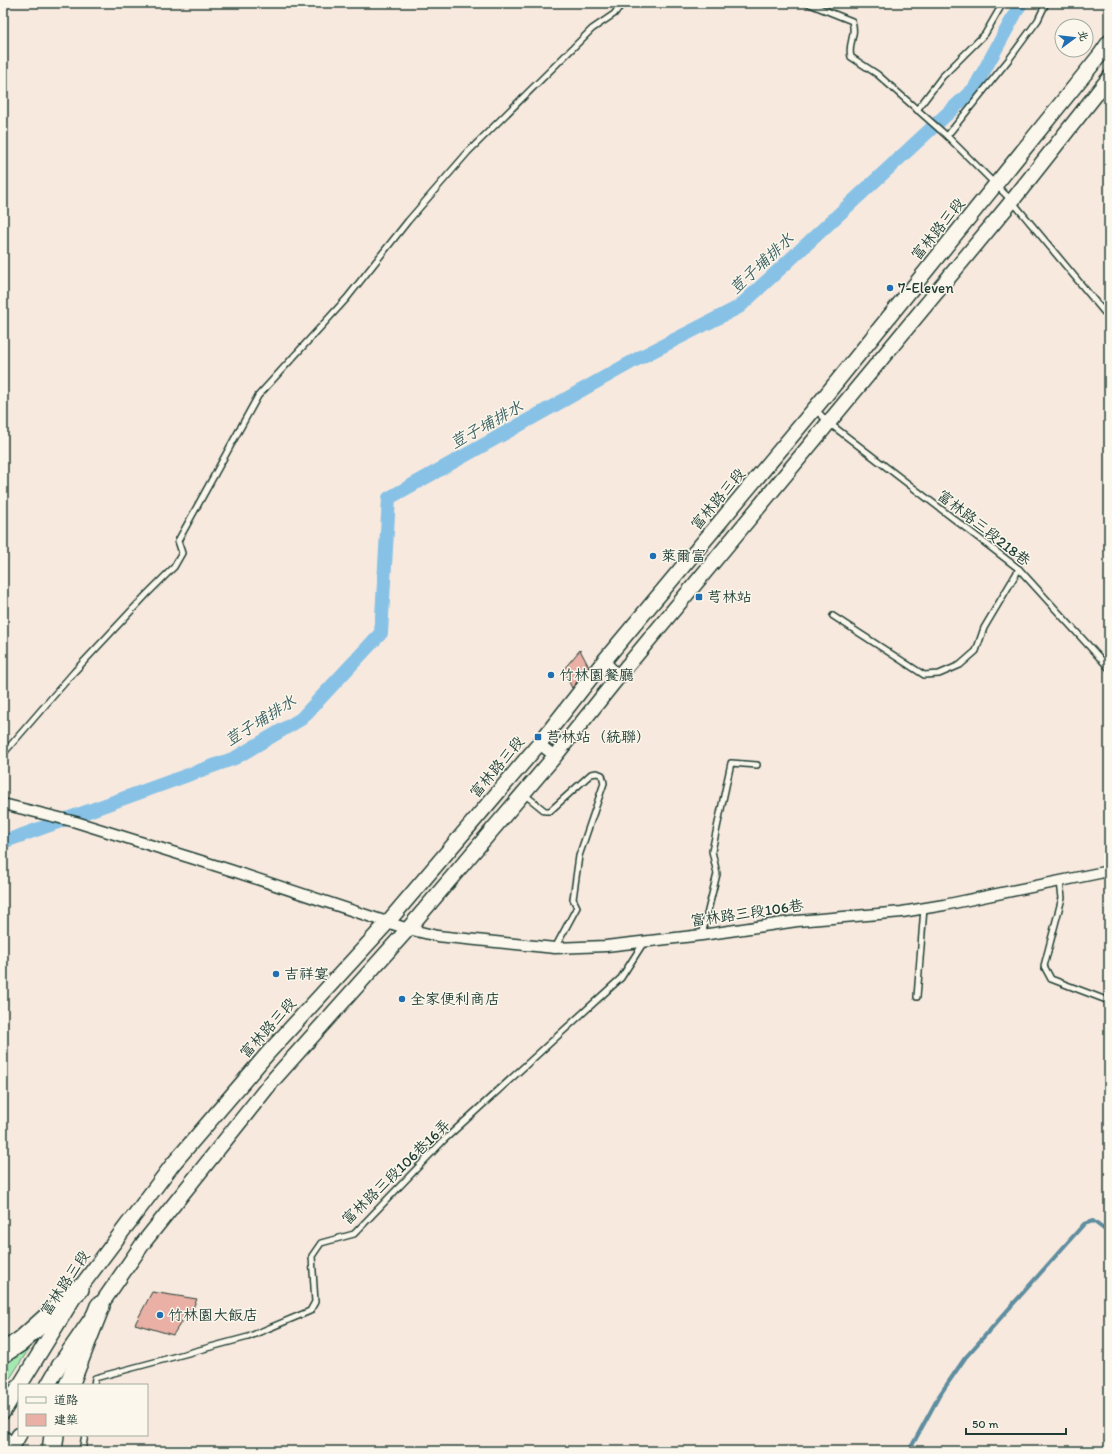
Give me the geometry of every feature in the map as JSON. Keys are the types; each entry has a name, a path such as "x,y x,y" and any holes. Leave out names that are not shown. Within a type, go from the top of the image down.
{"highway":[{"path":"3,1353 21,1341 79,1289"},
{"path":"69,1384 100,1306"},
{"path":"52,1451 54,1436"}],"main road":[{"name":"富林路三段","path":"20,1384 79,1289 173,1164 268,1053 387,923 539,744 604,662 815,409 1109,42"},
{"path":"49,1384 60,1364 144,1242 274,1079 408,929 555,756 619,676 1012,202 1109,78"},
{"name":"富林路三段","path":"3,1412 18,1388"}],"street":[{"path":"604,662 619,676"},
{"path":"539,744 555,756"},
{"name":"富林路三段106巷","path":"3,804 76,822 230,870 408,929 437,936 555,948 606,946 702,935 797,921 902,912 991,896 1037,885 1060,882 1109,871"}],"lane":[{"path":"3,754 74,672 174,567 182,553 178,541 258,396 347,298 408,220 468,152 592,29 614,14 623,3"},
{"path":"807,3 852,21 855,30 849,50 851,57 877,74 947,136 1012,202 1109,318"},
{"path":"917,110 942,77 984,34 1002,3"},
{"path":"947,136 1010,58 1038,20 1046,3"},
{"name":"富林路三段218巷","path":"815,409 829,423 1019,569 1109,668"},
{"path":"833,616 924,675 939,674 960,665 976,651 984,628 1019,569"},
{"path":"702,935 717,874 712,851 731,763 757,765"},
{"path":"523,794 545,811 550,812 591,774 597,773 602,776 604,783 579,856 573,899 578,907 555,948"},
{"path":"1060,882 1062,898 1044,966 1050,979 1109,1001"},
{"path":"916,997 924,908"},
{"name":"富林路三段106巷16弄","path":"94,1384 95,1378 248,1337 310,1311 315,1302 312,1256 321,1243 354,1234 444,1140 621,978 644,942"},
{"path":"82,1451 85,1436"}],"green space":[{"path":"29,1349 3,1389 3,1365"}],"building":[{"path":"580,650 589,667 572,688 563,670"},
{"name":"竹林園大飯店","path":"152,1292 197,1299 192,1310 189,1310 173,1335 135,1324"}],"waterway":[{"name":"荳子埔排水","path":"3,842 235,758 301,719 381,633 389,498 639,358 739,307 974,89 1021,3"},
{"path":"909,1451 939,1396 965,1358 1084,1224 1093,1221 1109,1233"}],"place":[{"name":"7-Eleven","path":"890,288"},
{"name":"萊爾富","path":"653,556"},
{"name":"芎林站","path":"699,597"},
{"name":"竹林園餐廳","path":"551,675"},
{"name":"芎林站（統聯）","path":"538,737"},
{"name":"吉祥宴","path":"276,974"},
{"name":"全家便利商店","path":"402,999"},
{"name":"竹林園大飯店","path":"160,1315"}]}
